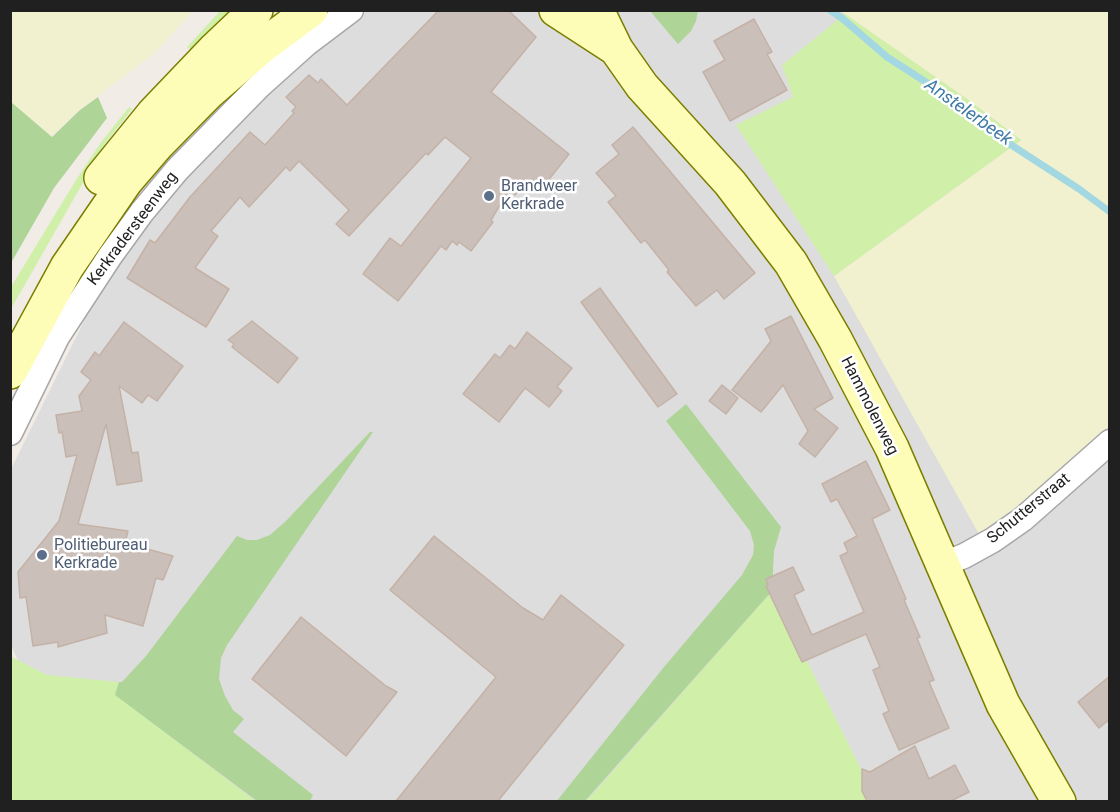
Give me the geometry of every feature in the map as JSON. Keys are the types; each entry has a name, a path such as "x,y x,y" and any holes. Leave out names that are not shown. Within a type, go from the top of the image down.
{"street":[{"path":"10,324 48,256 121,151 199,65 256,10"},
{"name":"Kerkradersteenweg","path":"10,372 67,267 126,181 157,145 208,93 261,47 311,10"},
{"name":"Kerkradersteenweg","path":"10,433 57,337 142,212 177,170 258,87 306,44 351,10"},
{"name":"Hammolenweg","path":"556,10 616,49"},
{"name":"Hammolenweg","path":"597,10 616,49 642,86 730,183 791,263 835,339 892,448 1003,704 1059,801"},
{"name":"Schutterstraat","path":"941,565 964,556 993,540 1023,519 1110,442"}],"shaded area":[{"path":"367,11 1109,11 1109,801 200,801 31,690 11,645 10,471 123,242 254,96"}],"green space":[{"path":"11,11 193,11 155,53 79,110 51,136 11,102"},
{"path":"220,11 244,11 193,52 187,47"},
{"path":"650,11 698,11 691,31 678,44"},
{"path":"840,11 1109,11 1109,427 990,530 979,534 834,276 1021,140 967,99"},
{"path":"845,14 967,99 1021,140 834,276 736,125 793,97 782,65"},
{"path":"98,97 107,118 54,188 11,263 11,102 52,137 80,110"},
{"path":"129,107 132,109 105,144 11,309 11,287 76,180 102,141"},
{"path":"686,404 781,527 774,551 772,591 585,801 556,802 664,667 742,575 753,555 754,545 750,531 666,421"},
{"path":"370,432 373,432 227,645 221,658 219,679 225,696 233,710 244,719 233,732 313,795 310,801 257,801 115,695 119,682 122,682 146,656 237,536 247,540 257,540 270,535"},
{"path":"772,591 877,801 585,802 599,787"},
{"path":"10,656 47,675 119,682 116,695 254,800 11,801"}],"building":[{"path":"439,10 508,10 536,37 491,92 569,154 539,192 532,192 523,185 515,195 509,190 491,220 493,222 471,251 459,242 457,245 452,241 446,250 441,246 398,301 363,274 390,238 401,246 471,158 445,137 428,155 426,153 349,236 336,224 349,210 299,161 290,171 286,167 249,207 240,197 211,231 218,236 195,268 229,289 206,327 127,278 150,240 155,243 190,197 250,132 265,145 294,113 292,111 296,107 286,97 309,75 318,83 321,79 347,105"},
{"path":"754,19 772,52 767,54 787,90 730,121 703,72 725,60 714,41"},
{"path":"633,127 755,273 724,299 717,290 696,306 667,272 669,270 645,240 641,243 608,202 616,196 596,173 619,154 612,145"},
{"path":"600,288 677,394 658,407 581,302"},
{"path":"791,316 833,398 814,409 838,428 815,457 799,444 808,431 783,385 761,412 732,390 771,341 765,329"},
{"path":"252,321 298,358 278,383 232,347 234,344 228,340"},
{"path":"124,322 183,366 157,401 148,395 142,403 119,386 132,453 138,452 142,481 117,485 106,424 78,524 128,531 125,543 173,556 163,580 156,578 143,626 105,615 107,633 58,647 58,642 33,646 26,597 20,598 18,572 59,521 77,455 66,457 62,432 59,433 56,415 82,411 79,396 91,380 81,372 95,352 99,356"},
{"path":"527,332 572,368 557,387 562,391 549,407 525,388 499,422 463,394 495,354 500,358 510,345 515,349"},
{"path":"722,385 738,398 726,414 709,401"},
{"path":"866,461 890,510 872,519 920,637 917,638 934,680 929,682 949,728 899,750 883,714 889,711 873,670 880,667 866,634 802,662 766,586 768,585 766,579 793,567 804,590 794,595 812,635 864,612 840,556 848,552 844,543 857,536 837,499 831,502 822,484"},
{"path":"434,536 523,608 543,620 561,595 624,645 498,801 396,801 496,677 390,590"},
{"path":"301,617 386,686 397,692 346,756 252,679"},
{"path":"1110,676 1110,719 1099,728 1078,702"},
{"path":"915,746 929,779 955,765 969,792 951,801 867,801 862,791 862,769 870,772"}],"waterway":[{"name":"Anstelerbeek","path":"830,10 887,57 963,106 999,137 1110,212"}],"place":[{"name":"Brandweer Kerkrade","path":"489,196"},
{"name":"Politiebureau Kerkrade","path":"42,555"}]}
